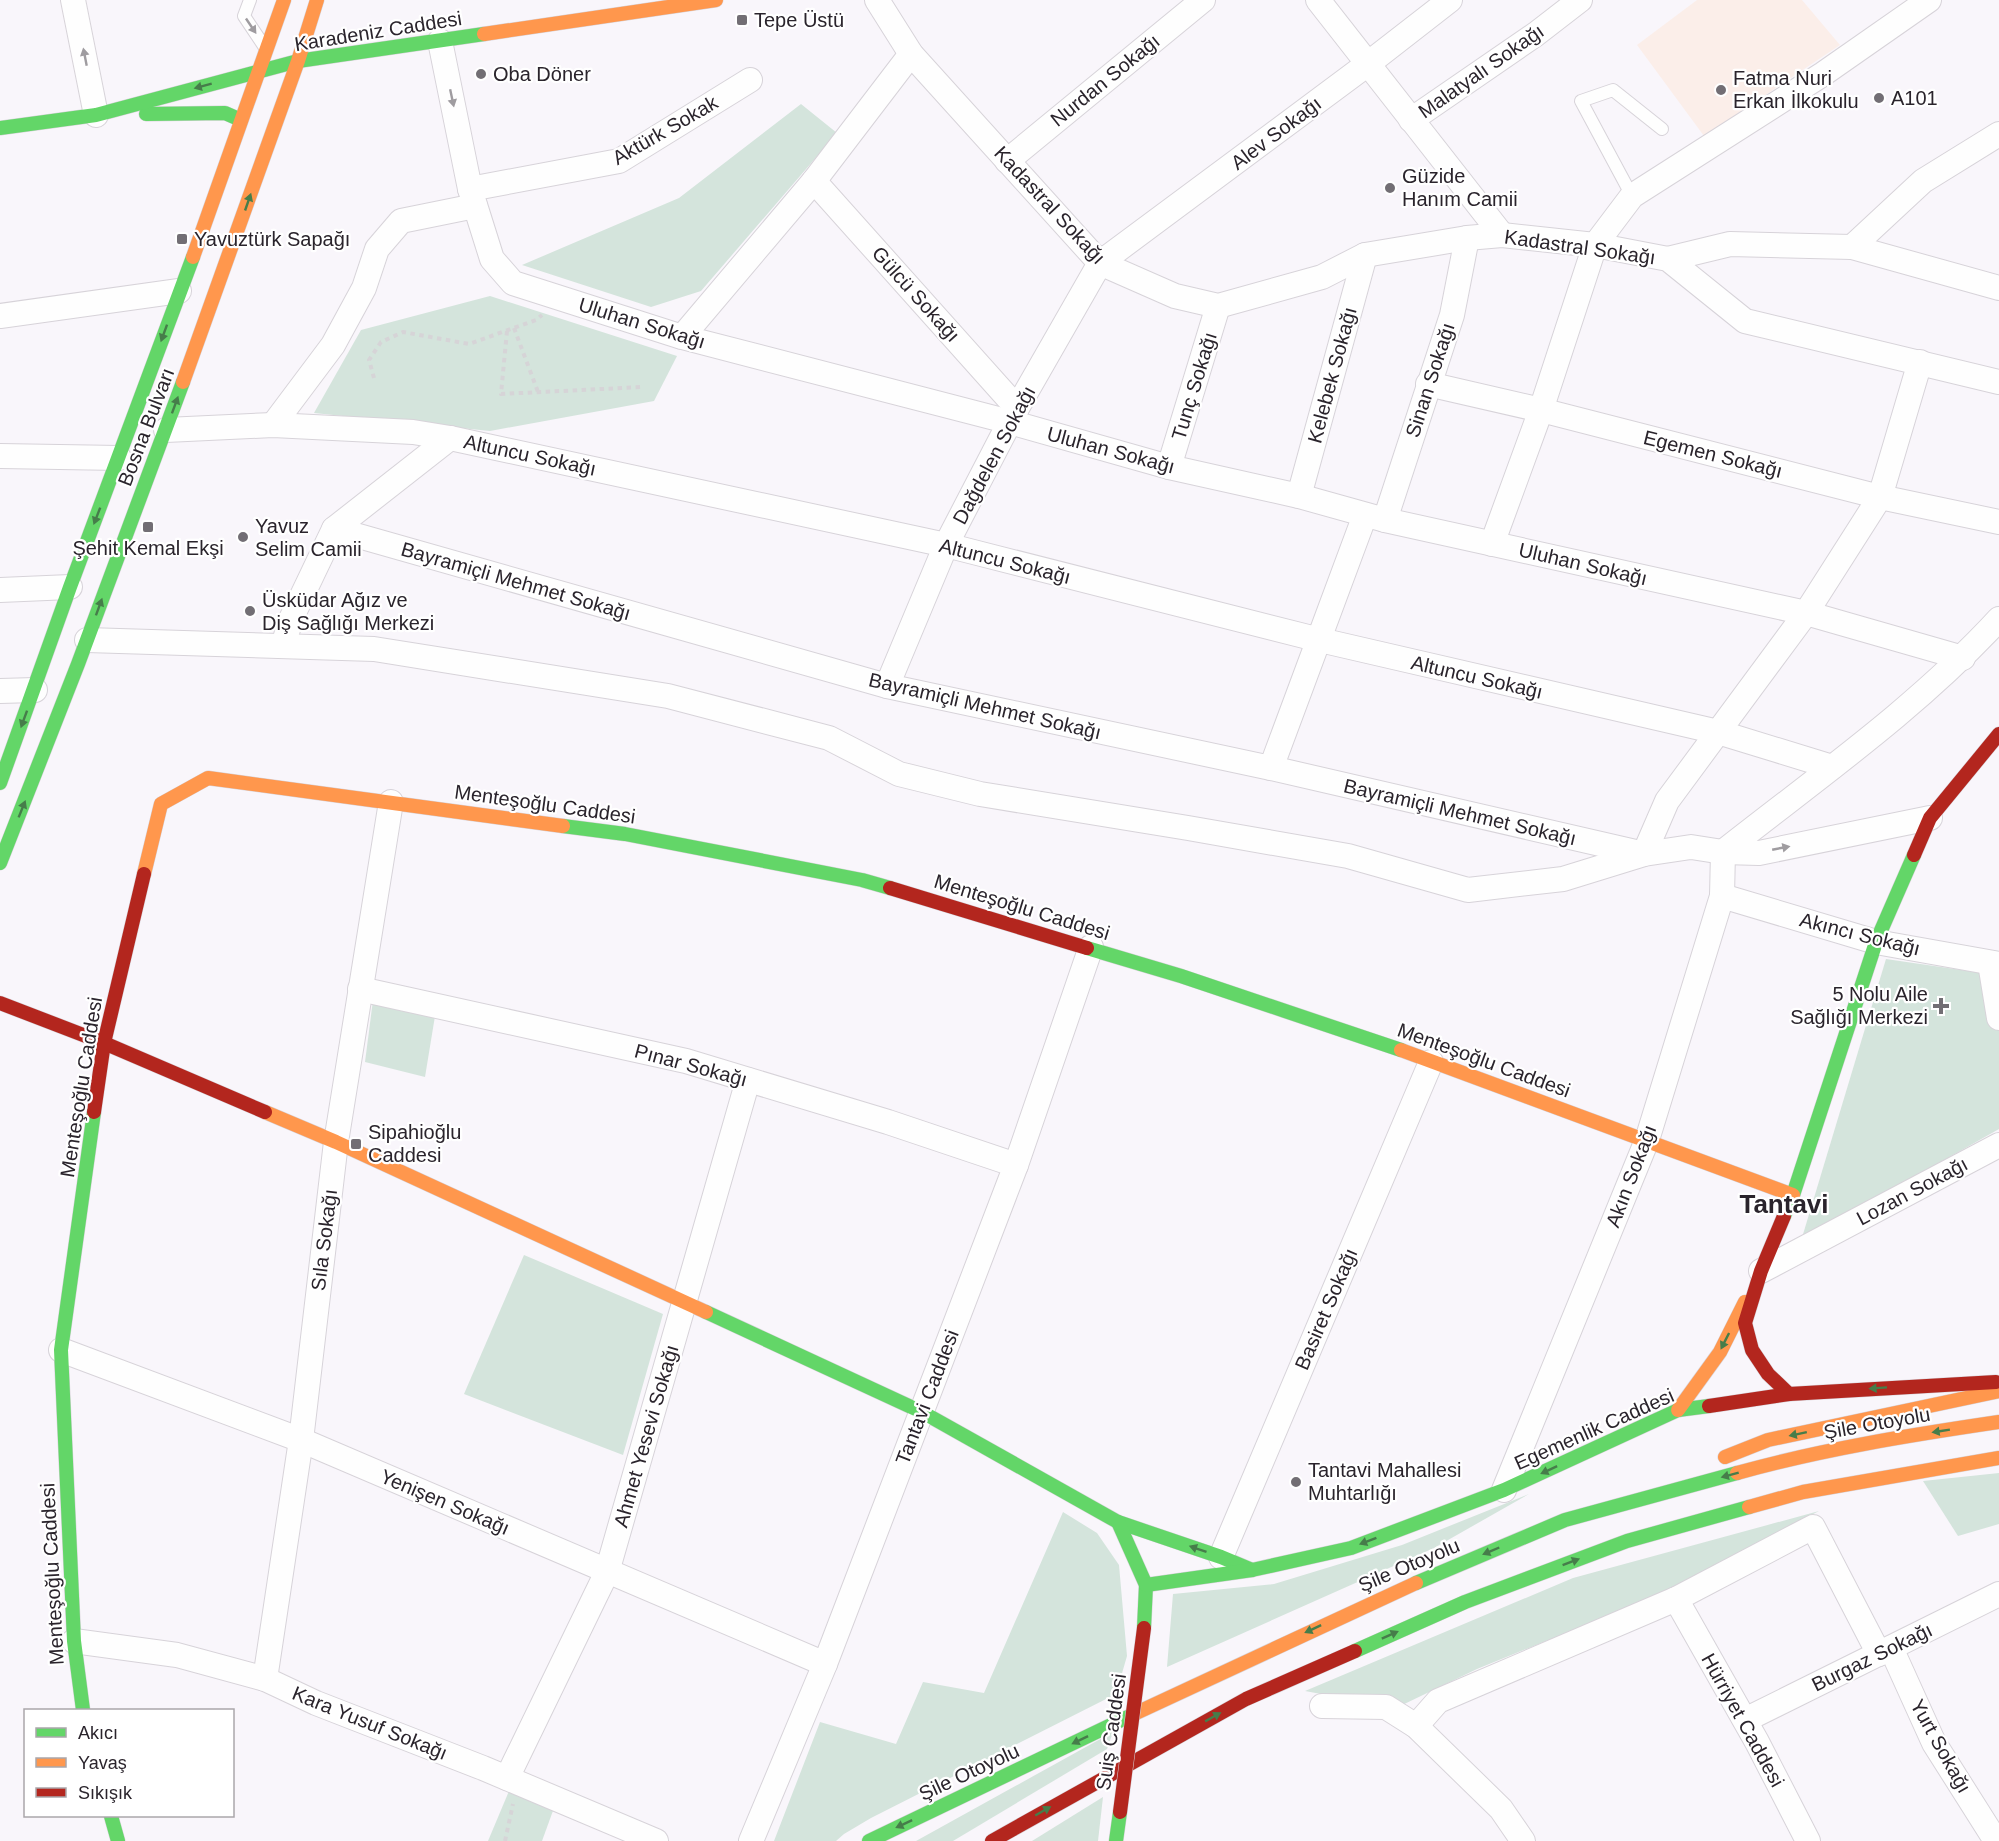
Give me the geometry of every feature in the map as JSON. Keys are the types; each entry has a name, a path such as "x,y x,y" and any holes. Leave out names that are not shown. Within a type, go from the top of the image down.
{"main road":[{"name":"Bosna Bulvarı","path":"0,783 260,72 284,0"},
{"path":"291,0 298,61"},
{"name":"Bosna Bulvarı","path":"0,863 166,430 298,61 317,0"},
{"name":"Karadeniz Caddesi","path":"96,115 298,61 716,0"},
{"path":"0,128 96,115 225,113 241,120"},
{"path":"1678,1410 1720,1352 1761,1271 1793,1195 1876,942 1930,818 1999,734"},
{"name":"Menteşoğlu Caddesi","path":"82,1709 74,1641 61,1350 104,1043 161,804 208,778 625,834 862,880 1181,976 1504,1087 1793,1195"},
{"path":"0,1003 104,1043 336,1142 922,1412 1118,1522 1252,1570"},
{"path":"1761,1271 1745,1323 1752,1350 1768,1374 1790,1394"},
{"name":"Egemenlik Caddesi","path":"1146,1586 1252,1570 1351,1548 1504,1490 1678,1410 1790,1394 1999,1382"},
{"path":"1715,1461 1768,1440 1999,1391"},
{"name":"Şile Otoyolu","path":"869,1841 1208,1677 1347,1613 1565,1520 1772,1463 1879,1440 1999,1422"},
{"path":"992,1841 1246,1699 1465,1602 1627,1541 1803,1492 1999,1458"},
{"path":"1565,1520 1682,1474"},
{"path":"1118,1522 1146,1586"},
{"name":"Suiş Caddesi","path":"1116,1841 1146,1615 1146,1586"},
{"path":"112,1817 118,1841"}],"street":[{"path":"74,0 96,115"},
{"name":"Kadastral Sokağı","path":"877,0 911,54 1100,263 1175,296 1218,306 1322,278 1365,255 1467,238 1502,235 1595,245 1668,259 1745,321 1999,382"},
{"name":"Nurdan Sokağı","path":"1007,161 1203,0"},
{"path":"1318,0 1502,235"},
{"name":"Alev Sokağı","path":"1100,263 1450,0"},
{"name":"Malatyalı Sokağı","path":"1411,120 1536,34 1580,0"},
{"path":"1492,544 1541,410 1595,245 1632,196 1823,74 1929,0"},
{"name":"Uluhan Sokağı","path":"440,41 473,197 492,259 513,283 682,337 1014,415 1169,467 1299,496 1375,518 1806,613 1963,658"},
{"path":"682,337 814,181 911,54"},
{"name":"Aktürk Sokak","path":"273,425 333,345 364,288 377,249 401,221 473,197 619,161 750,80"},
{"path":"1852,247 1923,182 1999,135"},
{"name":"Gülcü Sokağı","path":"814,181 1014,415"},
{"name":"Sinan Sokağı","path":"1271,768 1320,640 1375,518 1428,384 1452,315 1467,238"},
{"path":"1668,259 1730,244 1852,247 1999,288"},
{"name":"Kelebek Sokağı","path":"1299,496 1365,255"},
{"name":"Dağdelen Sokağı","path":"887,686 946,545 1014,415 1100,263"},
{"path":"0,316 179,291"},
{"name":"Tunç Sokağı","path":"1169,467 1218,306"},
{"path":"1644,854 1667,801 1806,613 1880,497 1920,362"},
{"name":"Egemen Sokağı","path":"1428,384 1541,410 1880,497 1999,522"},
{"name":"Altuncu Sokağı","path":"166,430 273,425 413,432 450,438 946,545 1320,640 1718,732 1832,767"},
{"path":"283,646 291,619 334,530 450,438"},
{"path":"0,456 119,458"},
{"name":"Bayramiçli Mehmet Sokağı","path":"334,530 887,686 1271,768 1644,854"},
{"path":"0,590 70,587"},
{"path":"1723,852 1868,740 1963,658 1999,619"},
{"path":"87,640 374,649 668,696 829,738 899,774 980,794 1348,856 1468,890 1563,879 1644,854 1691,847 1723,852 1759,853 1930,818"},
{"path":"0,691 35,690"},
{"name":"Sıla Sokağı","path":"265,1679 301,1440 336,1142 392,802"},
{"name":"Akın Sokağı","path":"1504,1490 1647,1140 1722,896 1723,852"},
{"name":"Akıncı Sokağı","path":"1722,896 1876,942 1995,963"},
{"name":"Tantavi Caddesi","path":"751,1841 825,1664 1016,1165 1090,948"},
{"path":"1995,963 1999,1018"},
{"name":"Pınar Sokağı","path":"360,989 686,1061 888,1122 1016,1165"},
{"name":"Basiret Sokağı","path":"1221,1557 1431,1062"},
{"name":"Ahmet Yesevi Sokağı","path":"512,1781 607,1572 748,1080"},
{"name":"Lozan Sokağı","path":"1761,1271 1999,1145"},
{"name":"Yenişen Sokağı","path":"61,1350 301,1440 825,1664"},
{"name":"Yurt Sokağı","path":"1676,1599 1813,1527 1885,1651 1934,1743 1996,1841"},
{"name":"Burgaz Sokağı","path":"1745,1720 1999,1594"},
{"path":"1416,1726 1438,1701 1676,1599"},
{"name":"Hürriyet Caddesi","path":"1676,1599 1745,1720 1808,1841"},
{"name":"Kara Yusuf Sokağı","path":"74,1641 177,1655 265,1679 316,1703 656,1841"},
{"path":"1322,1706 1386,1707 1416,1726 1501,1809 1523,1841"}],"lane":[{"path":"250,0 244,16 267,50"},
{"path":"1632,196 1581,101 1613,90 1662,129"}],"path":[{"path":"374,378 369,360 381,342 404,332 469,344 536,320 561,299"},
{"path":"514,328 538,392"},
{"path":"507,331 501,394 642,387"},
{"path":"505,1841 512,1781"}],"shaded area":[{"name":"Fatma Nuri Erkan İlkokulu","path":"1697,0 1802,0 1840,45 1704,136 1637,45"},
{"path":"801,104 837,133 701,291 651,307 522,265 679,198"},
{"path":"490,296 677,356 654,401 490,431 314,413 361,330"},
{"path":"1886,959 1996,975 1999,1029 1999,1129 1801,1241"},
{"path":"373,1000 435,1016 425,1077 365,1062"},
{"path":"524,1255 663,1314 623,1455 464,1394"},
{"path":"1999,1473 1999,1524 1958,1536 1923,1481"},
{"path":"1529,1494 1434,1548 1167,1667 1173,1594 1274,1584 1402,1545"},
{"path":"1819,1511 1659,1595 1477,1669 1396,1708 1305,1691 1573,1578"},
{"path":"1063,1512 1097,1533 1119,1565 1127,1656 1116,1694 871,1818 836,1841 774,1841 820,1722 896,1744 923,1682 984,1693"},
{"path":"1113,1732 1107,1749 953,1841 916,1841"},
{"path":"509,1791 554,1808 542,1841 488,1841"},
{"path":"1103,1797 1098,1841 1032,1841"}],"traffic: fast":[{"path":"0,128 96,115 298,61 484,34"},
{"path":"146,114 225,113 241,120"},
{"path":"0,783 193,257"},
{"path":"0,863 78,664 183,382"},
{"path":"563,826 625,834 862,880 890,888"},
{"path":"1784,1216 1793,1195 1876,942 1914,855"},
{"path":"1087,948 1181,976 1401,1050"},
{"path":"83,1709 74,1641 61,1350 94,1112"},
{"path":"706,1312 922,1412 1118,1522 1252,1570"},
{"path":"1146,1585 1252,1570 1351,1548 1504,1490 1678,1410 1709,1406"},
{"path":"1416,1583 1565,1520 1737,1473"},
{"path":"1355,1651 1465,1602 1627,1541 1749,1507"},
{"path":"1118,1522 1146,1585 1144,1628"},
{"path":"869,1841 1134,1714"},
{"path":"1116,1841 1120,1812"},
{"path":"111,1817 118,1841"}],"traffic: slow":[{"path":"193,257 284,0"},
{"path":"183,382 298,61 317,0"},
{"path":"484,34 716,0"},
{"path":"144,874 161,804 208,778 563,826"},
{"path":"1401,1050 1793,1195"},
{"path":"265,1112 336,1142 706,1312"},
{"path":"1678,1410 1720,1352 1745,1302"},
{"path":"1725,1457 1768,1440 1999,1391"},
{"path":"1737,1473 1834,1450 1999,1422"},
{"path":"1749,1507 1803,1492 1999,1458"},
{"path":"1134,1714 1416,1583"}],"traffic: jam":[{"path":"1914,855 1930,818 1999,734"},
{"path":"94,1112 104,1043 144,874"},
{"path":"890,888 1087,948"},
{"path":"0,1003 104,1043 265,1112"},
{"path":"1784,1216 1761,1271 1745,1323 1752,1350 1768,1374 1789,1394"},
{"path":"1709,1406 1789,1394 1996,1382"},
{"path":"1120,1812 1144,1628"},
{"path":"992,1841 1246,1699 1355,1651"}],"place":[{"name":"Tepe Üstü","path":"742,20"},
{"name":"Oba Döner","path":"481,74"},
{"name":"Fatma Nuri Erkan İlkokulu","path":"1721,90"},
{"name":"A101","path":"1879,98"},
{"name":"Güzide Hanım Camii","path":"1390,188"},
{"name":"Yavuztürk Sapağı","path":"182,239"},
{"name":"Şehit Kemal Ekşi","path":"148,527"},
{"name":"Yavuz Selim Camii","path":"243,537"},
{"name":"Üsküdar Ağız ve Diş Sağlığı Merkezi","path":"250,611"},
{"name":"5 Nolu Aile Sağlığı Merkezi","path":"1941,1006"},
{"name":"Sipahioğlu Caddesi","path":"356,1144"},
{"name":"Tantavi Mahallesi Muhtarlığı","path":"1296,1482"}],"district":[{"name":"Tantavi","path":"1784,1204"}]}
